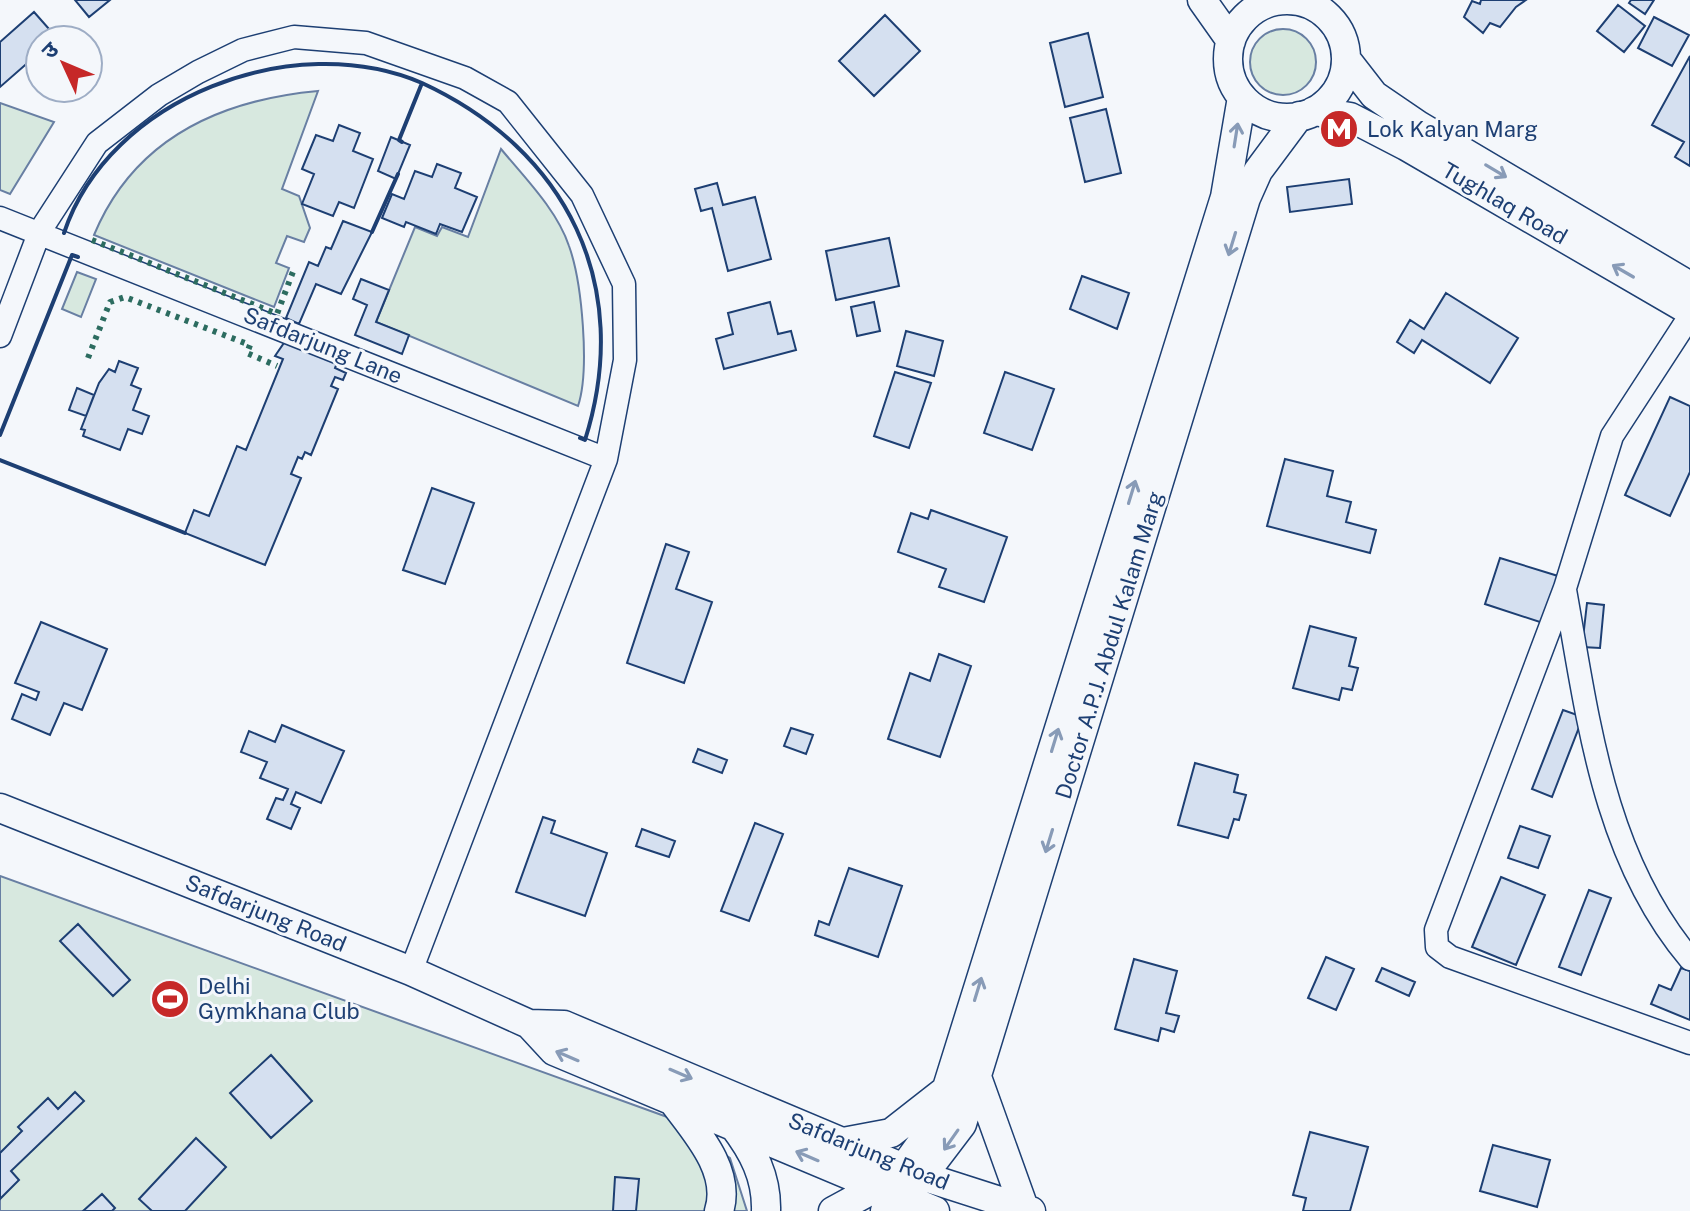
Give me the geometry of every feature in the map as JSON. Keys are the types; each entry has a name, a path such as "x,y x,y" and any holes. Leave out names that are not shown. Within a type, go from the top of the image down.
{"main road":[{"path":"1202,0 1231,41"},
{"path":"1266,2 1304,3 1328,9 1346,59 1343,77 1335,93 1307,114 1272,116 1242,97 1228,65 1231,41 1242,21 1266,2"},
{"name":"Tughlaq Road","path":"1346,59 1374,95 1418,125 1690,286"},
{"name":"Doctor A.P.J. Abdul Kalam Marg","path":"915,1171 962,1124 977,1077 978,1029 1225,197 1242,97"},
{"name":"Tughlaq Road","path":"1307,114 1350,117 1406,146 1690,313"},
{"name":"Doctor A.P.J. Abdul Kalam Marg","path":"915,1171 936,1123 946,1090 978,1029 1246,198 1258,171 1307,114"},
{"name":"Safdarjung Road","path":"0,808 411,971 529,1024 564,1025 915,1171 1027,1210"},
{"name":"Safdarjung Road","path":"529,1024 554,1051 732,1124 890,1199 935,1211"},
{"path":"977,1077 1027,1210"},
{"path":"843,1142 891,1133 946,1090"},
{"path":"672,1100 708,1149 719,1176 719,1211"},
{"path":"732,1124 750,1148 761,1171 767,1192 766,1211"},
{"path":"833,1211 890,1199 915,1171"}],"street":[{"path":"0,336 40,231 97,143 159,95 243,50 294,37 366,43 465,78 508,102 582,195 624,284 625,360 606,459 411,971"},
{"name":"Safdarjung Lane","path":"0,218 40,231 606,459"},
{"path":"1690,313 1612,436 1565,588 1436,930 1437,947 1450,957 1690,1043"},
{"path":"1565,588 1599,767 1621,840 1649,901 1690,959"}],"shaded area":[{"path":"1289,29 1307,38 1314,49 1314,75 1307,86 1296,93 1277,95 1259,86 1252,75 1250,56 1259,38 1270,31"},
{"path":"318,91 282,189 299,196 310,228 304,242 287,236 276,263 289,268 274,307 94,235 111,202 132,173 184,130 247,104"},
{"path":"0,103 54,122 10,194 0,190"},
{"path":"501,149 549,207 564,233 574,262 584,349 578,406 376,322 415,227 437,236 442,227 468,237"},
{"path":"77,272 96,279 81,317 62,309"},
{"name":"Delhi Gymkhana Club","path":"0,876 681,1122 730,1158 747,1211 0,1211"}],"building":[{"path":"75,0 110,0 89,17"},
{"path":"1481,0 1526,0 1500,27 1490,23 1483,33 1464,17 1472,1 1480,4"},
{"path":"1631,0 1654,0 1645,14 1629,3"},
{"path":"1618,5 1645,26 1624,52 1597,31"},
{"path":"34,12 45,24 24,24 24,66 0,87 0,42"},
{"path":"885,15 920,51 874,96 839,61"},
{"path":"1654,17 1689,35 1672,66 1638,48"},
{"path":"1088,33 1103,97 1065,107 1050,43"},
{"path":"1690,56 1690,166 1675,157 1684,142 1652,125"},
{"path":"1106,109 1121,173 1085,182 1070,118"},
{"path":"339,125 360,133 353,151 373,159 354,208 339,202 333,216 302,204 314,174 302,169 316,135 333,141"},
{"path":"391,137 410,145 396,179 378,171"},
{"path":"437,164 461,173 455,188 477,197 462,232 440,224 436,234 406,222 404,227 382,218 392,194 404,199 415,171 432,177"},
{"path":"1349,179 1352,204 1290,212 1287,187"},
{"path":"717,183 723,205 755,197 771,259 728,271 712,208 701,211 695,189"},
{"path":"343,221 372,232 341,294 316,284 299,324 286,318 309,262 318,266 326,247 331,249"},
{"path":"889,238 899,286 836,300 826,251"},
{"path":"1082,276 1129,293 1117,329 1070,309"},
{"path":"361,279 389,290 376,322 409,335 402,354 355,335 367,305 353,299"},
{"path":"1446,293 1518,338 1490,383 1422,340 1414,353 1397,342 1410,320 1424,329"},
{"path":"770,302 778,334 791,331 796,350 724,369 716,339 733,334 728,313"},
{"path":"874,302 880,331 857,336 851,307"},
{"path":"906,331 943,341 934,376 897,366"},
{"path":"286,340 338,360 335,368 346,373 343,380 335,377 331,386 338,389 311,455 305,452 302,459 298,457 291,474 301,478 265,565 185,533 194,510 209,516 237,446 246,450 283,359 275,356"},
{"path":"119,361 138,368 131,385 141,389 133,410 149,416 142,434 128,429 120,450 83,436 85,430 81,429 99,383 109,369 115,372"},
{"path":"895,372 931,383 909,448 874,436"},
{"path":"1005,372 1054,389 1032,450 984,433"},
{"path":"77,388 94,395 86,416 69,410"},
{"path":"1670,397 1690,406 1690,472 1670,516 1625,495"},
{"path":"1285,459 1333,471 1327,496 1351,502 1346,522 1376,530 1370,553 1267,526"},
{"path":"432,488 474,503 445,584 403,570"},
{"path":"931,510 1007,537 984,602 939,587 946,569 898,552 911,513 928,519"},
{"path":"666,544 689,552 676,589 712,602 684,683 627,663"},
{"path":"1500,558 1558,576 1543,623 1485,604"},
{"path":"1587,603 1604,605 1600,648 1582,647"},
{"path":"41,622 107,649 82,710 64,703 50,735 12,719 22,694 36,700 39,692 15,683"},
{"path":"1310,626 1356,638 1349,666 1358,668 1352,690 1342,688 1339,700 1293,688"},
{"path":"939,654 971,666 940,757 888,739 910,673 930,681"},
{"path":"1563,710 1583,717 1552,797 1532,789"},
{"path":"282,725 344,751 321,803 296,792 291,804 300,808 291,829 267,819 276,798 283,800 288,789 260,778 267,762 241,752 249,731 275,742"},
{"path":"791,728 813,735 806,754 784,746"},
{"path":"698,749 727,760 722,773 693,762"},
{"path":"1195,763 1238,775 1234,792 1246,795 1239,820 1234,819 1228,838 1178,825"},
{"path":"543,817 555,821 551,833 607,853 585,916 516,892"},
{"path":"755,823 783,834 749,921 721,911"},
{"path":"1520,826 1550,836 1538,868 1508,858"},
{"path":"642,829 675,841 669,857 636,846"},
{"path":"849,868 902,886 878,957 815,935 819,921 829,925"},
{"path":"1501,877 1545,895 1516,965 1472,947"},
{"path":"1589,890 1611,898 1581,975 1559,967"},
{"path":"78,924 130,980 113,996 60,941"},
{"path":"1326,957 1354,969 1336,1010 1308,998"},
{"path":"1134,959 1177,971 1166,1013 1179,1016 1174,1032 1161,1028 1158,1041 1115,1029"},
{"path":"1382,968 1415,982 1409,996 1376,981"},
{"path":"1681,968 1690,971 1690,1020 1651,1004 1659,985 1671,990"},
{"path":"271,1055 312,1101 271,1138 230,1093"},
{"path":"75,1092 84,1101 11,1171 19,1180 0,1199 0,1153 22,1131 18,1127 48,1098 58,1109"},
{"path":"1310,1132 1368,1147 1350,1211 1303,1211 1306,1198 1293,1195"},
{"path":"196,1138 226,1167 185,1211 152,1211 139,1199"},
{"path":"1493,1145 1550,1160 1537,1207 1480,1191"},
{"path":"615,1177 639,1179 636,1211 613,1211"},
{"path":"102,1194 115,1208 112,1211 83,1211"}],"hedge":[{"path":"92,240 277,314 294,269"},
{"path":"88,358 110,302 125,297 250,345 247,353 277,366"}],"wall":[{"path":"64,233 87,185 121,144 163,111 212,86 264,70 318,64 372,68 422,83 399,140 402,142"},
{"path":"422,83 473,111 516,145 550,185 576,228 593,277 601,328 598,383 585,440 580,438"},
{"path":"372,232 398,174"},
{"path":"0,435 72,255 78,257"},
{"path":"0,460 185,533"}],"place":[{"name":"Lok Kalyan Marg","path":"1339,129"},
{"name":"Delhi Gymkhana Club","path":"170,999"}]}
